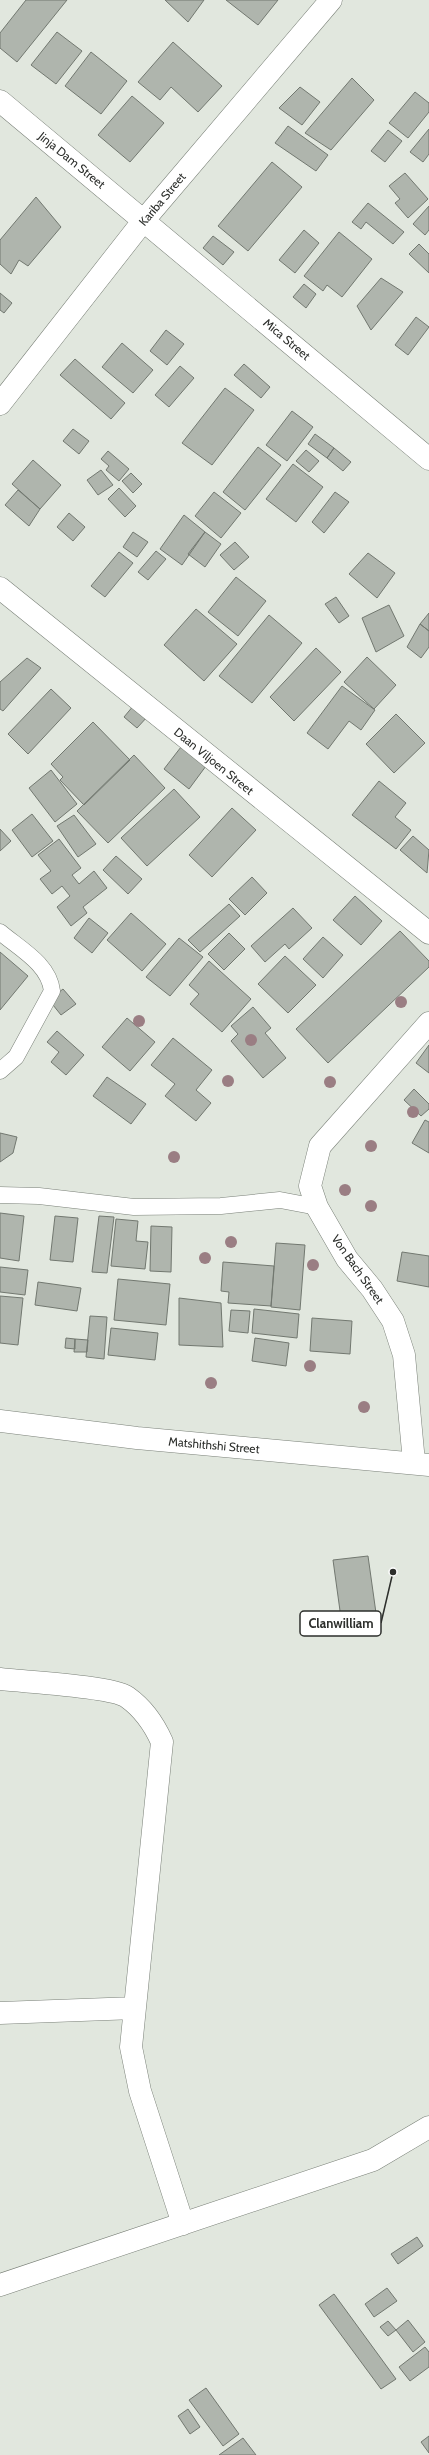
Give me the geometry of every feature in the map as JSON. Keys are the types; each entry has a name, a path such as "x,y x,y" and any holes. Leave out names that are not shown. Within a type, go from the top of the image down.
{"street":[{"name":"Kariba Street","path":"0,404 144,220 331,0"},
{"name":"Jinja Dam Street","path":"0,101 144,220"},
{"name":"Mica Street","path":"144,220 429,459"},
{"name":"Daan Viljoen Street","path":"0,588 429,933"},
{"name":"Von Bach Street","path":"422,1463 404,1354 393,1321 372,1289 347,1259 317,1207 310,1186 320,1146 429,1024"},
{"name":"Matshithshi Street","path":"0,1421 137,1438 422,1463"},
{"path":"0,1679 100,1690 126,1696 153,1721 162,1742 131,2047 140,2091 183,2224"},
{"path":"0,2013 135,2008"},
{"path":"0,2285 372,2160 429,2128"}],"lane":[{"path":"0,932 44,970 51,979 52,991 16,1057 0,1071"},
{"path":"0,1195 39,1196 134,1207 221,1206 280,1200 317,1207"}],"building":[{"path":"26,0 67,0 17,62 0,48 0,33"},
{"path":"165,0 204,0 188,22"},
{"path":"226,0 278,0 258,25"},
{"path":"57,32 82,51 56,84 31,65"},
{"path":"173,42 222,86 198,112 171,87 160,100 138,82"},
{"path":"91,52 127,81 101,114 65,86"},
{"path":"352,78 374,100 331,150 305,133"},
{"path":"300,87 320,102 302,125 279,108"},
{"path":"415,92 429,103 429,112 408,138 389,123"},
{"path":"132,96 164,123 130,162 98,135"},
{"path":"288,126 328,155 316,171 275,143"},
{"path":"429,129 429,154 423,162 410,152"},
{"path":"388,130 402,141 385,162 371,151"},
{"path":"272,162 302,187 248,251 218,226"},
{"path":"405,173 428,199 408,218 395,203 400,199 389,186"},
{"path":"36,197 61,227 28,266 19,260 11,274 0,264 0,240"},
{"path":"368,203 404,232 393,244 366,222 361,229 352,222"},
{"path":"429,206 429,230 425,235 413,224"},
{"path":"304,230 319,243 295,273 279,260"},
{"path":"339,232 372,259 342,297 327,285 323,291 304,276"},
{"path":"213,236 234,252 223,265 203,248"},
{"path":"419,244 429,254 429,273 409,254"},
{"path":"381,278 403,292 371,330 357,306"},
{"path":"304,284 316,294 306,308 293,297"},
{"path":"0,293 12,303 4,313 0,310"},
{"path":"416,317 429,327 408,355 395,345"},
{"path":"166,330 184,344 167,365 150,351"},
{"path":"122,343 153,370 133,393 102,367"},
{"path":"75,359 125,403 111,419 60,375"},
{"path":"244,364 270,387 261,398 234,375"},
{"path":"180,366 194,378 169,407 155,395"},
{"path":"225,388 254,410 212,465 182,443"},
{"path":"292,411 313,427 287,461 266,445"},
{"path":"73,429 89,441 79,454 63,441"},
{"path":"315,434 334,448 327,458 308,444"},
{"path":"258,447 281,465 245,510 223,492"},
{"path":"334,448 351,462 343,471 327,458"},
{"path":"306,450 319,461 309,472 296,461"},
{"path":"108,451 129,469 119,481 106,470 109,466 101,459"},
{"path":"33,460 61,485 40,509 12,484"},
{"path":"293,464 323,487 296,522 266,499"},
{"path":"101,470 113,485 98,495 87,480"},
{"path":"131,473 142,484 133,493 122,481"},
{"path":"119,488 136,506 125,517 108,499"},
{"path":"18,490 40,509 29,526 5,505"},
{"path":"214,492 241,513 221,538 195,516"},
{"path":"335,492 349,502 324,533 312,522"},
{"path":"69,513 85,527 73,541 57,527"},
{"path":"184,515 205,532 182,565 160,549"},
{"path":"133,532 148,542 137,557 123,547"},
{"path":"205,532 221,544 205,567 188,554"},
{"path":"235,542 249,557 234,570 220,555"},
{"path":"156,551 166,559 148,580 138,572"},
{"path":"119,552 133,563 105,597 91,586"},
{"path":"368,553 395,573 377,598 349,574"},
{"path":"236,577 266,601 238,636 208,612"},
{"path":"336,597 349,616 339,623 325,604"},
{"path":"389,605 404,636 376,652 362,618"},
{"path":"196,609 237,644 204,681 164,645"},
{"path":"429,613 429,631 420,624"},
{"path":"269,615 302,643 252,703 219,676"},
{"path":"420,624 429,631 429,647 421,658 407,647"},
{"path":"316,648 341,672 294,721 270,697"},
{"path":"367,657 396,685 374,709 344,682"},
{"path":"27,658 41,668 3,711 0,709 0,682"},
{"path":"342,686 375,710 361,730 349,721 328,749 307,733"},
{"path":"51,689 71,708 28,754 8,734"},
{"path":"134,705 148,716 137,728 124,717"},
{"path":"396,714 425,743 394,773 366,744"},
{"path":"93,722 130,760 84,805 60,780 63,777 51,764"},
{"path":"181,747 206,766 189,789 164,769"},
{"path":"134,755 165,788 108,843 77,811"},
{"path":"51,770 77,804 55,822 29,788"},
{"path":"379,781 406,803 395,817 411,830 396,849 352,815"},
{"path":"174,789 200,817 147,866 121,838"},
{"path":"232,808 256,830 212,877 189,855"},
{"path":"32,814 53,841 32,857 12,830"},
{"path":"74,815 96,844 78,857 57,826"},
{"path":"0,829 11,841 0,851"},
{"path":"413,836 429,850 427,873 400,850"},
{"path":"59,839 81,868 72,875 79,884 94,871 107,888 83,907 87,913 71,926 57,907 70,896 62,886 52,894 40,879 51,871 38,855"},
{"path":"116,856 142,879 128,894 103,870"},
{"path":"252,877 267,893 245,915 229,899"},
{"path":"355,896 382,921 361,945 333,920"},
{"path":"229,904 240,916 200,952 188,940"},
{"path":"293,908 312,928 289,949 285,944 265,962 251,946"},
{"path":"131,913 166,944 142,971 107,940"},
{"path":"89,918 108,933 92,953 74,938"},
{"path":"400,931 429,961 429,967 328,1063 296,1029"},
{"path":"229,933 245,949 224,970 208,954"},
{"path":"323,937 343,955 323,978 303,959"},
{"path":"179,938 203,957 170,996 146,977"},
{"path":"0,952 28,976 0,1010"},
{"path":"285,956 316,985 288,1013 258,984"},
{"path":"209,961 251,999 222,1032 190,1004 199,994 189,985"},
{"path":"63,989 76,1004 61,1015 49,1000"},
{"path":"253,1007 271,1028 265,1033 286,1058 263,1078 231,1041 238,1034 231,1026"},
{"path":"127,1018 155,1042 130,1071 102,1047"},
{"path":"57,1031 84,1055 66,1075 51,1062 59,1052 47,1042"},
{"path":"173,1038 212,1070 196,1090 211,1103 196,1121 165,1096 175,1084 151,1065"},
{"path":"429,1045 429,1073 416,1063"},
{"path":"107,1077 146,1104 131,1124 93,1096"},
{"path":"414,1089 429,1104 429,1109 421,1116 404,1100"},
{"path":"425,1120 429,1122 429,1153 412,1143"},
{"path":"0,1133 17,1137 13,1153 0,1162"},
{"path":"0,1213 24,1216 19,1261 0,1258"},
{"path":"55,1216 78,1218 73,1262 50,1260"},
{"path":"99,1216 114,1217 107,1273 92,1272"},
{"path":"116,1219 138,1221 136,1241 148,1242 145,1269 111,1266"},
{"path":"151,1226 172,1227 171,1272 150,1271"},
{"path":"276,1243 305,1245 300,1310 271,1307"},
{"path":"402,1252 429,1256 429,1287 397,1281"},
{"path":"223,1262 274,1266 271,1306 228,1303 229,1292 221,1291"},
{"path":"0,1267 28,1270 25,1295 0,1292"},
{"path":"118,1279 170,1284 166,1325 114,1320"},
{"path":"38,1282 81,1288 77,1311 35,1305"},
{"path":"0,1296 23,1298 18,1345 0,1343"},
{"path":"179,1298 221,1303 223,1347 179,1345"},
{"path":"254,1309 299,1314 297,1338 252,1333"},
{"path":"231,1310 250,1311 248,1333 229,1331"},
{"path":"90,1316 107,1317 104,1359 86,1357"},
{"path":"312,1318 352,1321 350,1354 310,1351"},
{"path":"111,1328 158,1333 155,1360 108,1355"},
{"path":"66,1338 75,1339 75,1349 65,1348"},
{"path":"255,1338 289,1343 286,1366 252,1361"},
{"path":"75,1339 88,1340 87,1352 74,1352"},
{"path":"368,1556 376,1613 341,1618 333,1560"},
{"path":"417,2237 423,2246 398,2264 391,2254"},
{"path":"387,2288 397,2301 374,2317 365,2304"},
{"path":"334,2294 396,2379 381,2389 319,2305"},
{"path":"408,2320 425,2342 413,2352 396,2330"},
{"path":"388,2321 396,2330 388,2336 380,2327"},
{"path":"425,2347 429,2352 429,2367 410,2381 399,2367"},
{"path":"206,2388 239,2434 223,2446 189,2400"},
{"path":"188,2409 200,2427 190,2434 178,2416"},
{"path":"429,2436 429,2453 421,2442"},
{"path":"243,2438 256,2455 219,2455"}],"place":[{"name":"Clanwilliam","path":"393,1572"}]}
